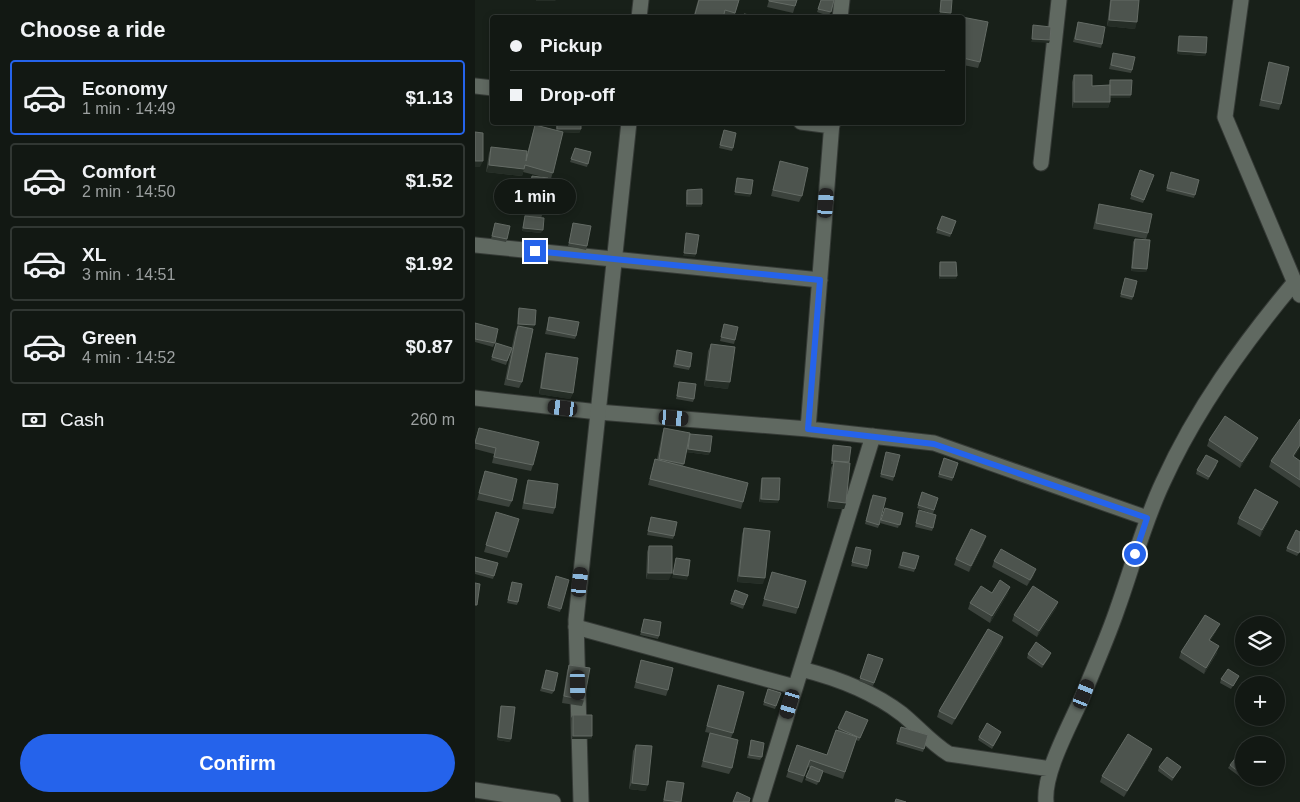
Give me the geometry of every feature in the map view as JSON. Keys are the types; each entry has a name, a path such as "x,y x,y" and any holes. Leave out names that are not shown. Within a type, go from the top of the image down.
{"street":[{"path":"639,15 641,0"},
{"path":"840,15 842,0"},
{"path":"1041,163 1059,0"},
{"path":"1046,802 1051,769 1084,694 1118,608 1147,518 1163,481 1201,411 1245,345 1297,289 1225,117 1241,0"},
{"path":"475,86 490,88"},
{"path":"581,802 576,627 629,125"},
{"path":"808,429 832,125"},
{"path":"475,245 820,280"},
{"path":"475,398 598,412 808,429 934,444 1147,518"},
{"path":"760,802 873,436"},
{"path":"576,627 795,687"},
{"path":"801,669 837,679 878,698 949,754 1051,769"},
{"path":"475,790 553,802"}],"building":[{"path":"699,0 739,0 735,13 725,10 724,15 695,15"},
{"path":"769,0 797,0 795,6"},
{"path":"821,0 834,0 831,12 818,9"},
{"path":"941,0 952,0 951,13 940,12"},
{"path":"1111,0 1139,0 1137,22 1109,20"},
{"path":"965,18 988,22 980,62 965,58"},
{"path":"1078,22 1105,27 1102,44 1075,39"},
{"path":"1033,25 1051,27 1050,40 1032,39"},
{"path":"1179,36 1207,37 1206,53 1178,51"},
{"path":"1113,53 1135,57 1132,70 1111,65"},
{"path":"1269,62 1289,67 1281,104 1261,100"},
{"path":"1074,75 1092,75 1092,86 1110,85 1110,102 1074,102"},
{"path":"1110,80 1132,80 1131,95 1110,95"},
{"path":"535,125 563,132 553,173 525,165 524,169 489,165 491,147 527,151 526,161"},
{"path":"557,125 581,125 581,129 557,129"},
{"path":"724,130 736,133 733,148 720,145"},
{"path":"475,132 483,133 483,161 475,161"},
{"path":"575,148 591,152 588,164 571,159"},
{"path":"780,161 808,168 802,196 773,190"},
{"path":"1140,170 1154,175 1144,200 1131,195"},
{"path":"1171,172 1199,180 1195,195 1167,188"},
{"path":"532,176 548,178 543,213 527,211"},
{"path":"737,178 753,180 751,194 735,192"},
{"path":"702,189 702,204 687,204 687,190"},
{"path":"1099,204 1152,214 1148,233 1096,223"},
{"path":"525,216 544,218 543,230 523,228"},
{"path":"942,216 956,221 951,234 937,229"},
{"path":"495,223 510,226 507,239 492,236"},
{"path":"573,223 591,226 587,246 569,243"},
{"path":"686,233 699,235 696,254 684,253"},
{"path":"1135,239 1150,240 1147,269 1132,268"},
{"path":"940,262 956,262 957,276 940,276"},
{"path":"1125,278 1137,281 1133,297 1121,294"},
{"path":"519,308 536,310 535,325 518,324"},
{"path":"549,317 579,322 576,336 547,330"},
{"path":"475,323 498,329 495,343 475,339"},
{"path":"724,324 738,327 735,340 721,337"},
{"path":"518,326 533,329 522,382 507,379"},
{"path":"496,343 512,348 507,361 492,357"},
{"path":"711,344 735,347 730,382 706,380"},
{"path":"677,350 692,353 690,367 675,364"},
{"path":"546,353 578,358 573,393 541,388"},
{"path":"679,382 696,384 694,399 677,396"},
{"path":"1225,416 1258,438 1242,462 1209,440"},
{"path":"1300,419 1300,445 1293,456 1300,461 1300,480 1271,461"},
{"path":"479,428 539,442 533,465 494,457 496,448 475,443"},
{"path":"664,428 690,433 684,464 659,459"},
{"path":"690,434 712,436 710,452 688,449"},
{"path":"833,445 851,447 849,462 832,461"},
{"path":"886,452 900,455 894,477 881,474"},
{"path":"1206,455 1218,461 1209,477 1197,470"},
{"path":"944,458 958,463 953,478 939,474"},
{"path":"655,459 748,483 743,502 650,479"},
{"path":"834,461 850,463 846,503 829,501"},
{"path":"485,471 517,479 512,501 479,493"},
{"path":"762,478 780,478 779,500 761,499"},
{"path":"528,480 558,484 555,508 524,503"},
{"path":"1255,489 1278,502 1262,530 1239,518"},
{"path":"922,492 938,498 934,510 918,505"},
{"path":"873,495 886,498 879,525 866,521"},
{"path":"885,508 903,513 900,525 881,520"},
{"path":"919,510 936,515 933,528 916,523"},
{"path":"496,512 519,519 509,552 486,545"},
{"path":"651,517 677,522 674,536 648,531"},
{"path":"744,528 770,531 765,578 739,576"},
{"path":"971,529 986,536 971,566 956,559"},
{"path":"1296,530 1300,532 1299,553 1287,548"},
{"path":"649,546 672,546 672,573 648,573"},
{"path":"856,547 871,550 868,566 852,562"},
{"path":"1001,549 1036,569 1030,580 994,561"},
{"path":"903,552 919,556 915,569 900,565"},
{"path":"475,557 498,563 494,576 475,571"},
{"path":"676,558 690,560 688,576 673,574"},
{"path":"772,572 806,581 798,608 764,599"},
{"path":"556,576 569,580 561,609 548,605"},
{"path":"1000,580 1010,587 992,616 970,603 981,586 992,593"},
{"path":"512,582 522,584 518,602 508,600"},
{"path":"475,583 480,584 477,605 475,605"},
{"path":"1033,586 1058,602 1039,631 1014,615"},
{"path":"735,590 748,595 744,605 731,601"},
{"path":"1205,615 1220,624 1209,640 1219,646 1206,668 1181,652"},
{"path":"644,619 661,622 659,636 641,632"},
{"path":"988,629 1003,637 955,719 939,711"},
{"path":"1036,642 1051,653 1043,665 1028,654"},
{"path":"868,654 883,659 874,683 860,678"},
{"path":"641,660 673,668 668,690 636,682"},
{"path":"569,665 590,668 584,700 564,696"},
{"path":"1228,669 1239,676 1235,676 1233,686 1221,679"},
{"path":"546,670 558,673 554,691 542,688"},
{"path":"718,685 744,692 733,733 707,726"},
{"path":"768,689 781,693 776,706 764,702"},
{"path":"501,706 515,707 511,739 498,737"},
{"path":"846,711 868,720 860,738 838,728"},
{"path":"573,715 592,715 592,736 573,736"},
{"path":"987,723 1001,732 993,746 979,737"},
{"path":"901,727 928,735 924,749 897,741"},
{"path":"836,730 857,737 845,772 810,760 804,776 788,771 797,745 827,755"},
{"path":"710,733 738,740 732,768 703,761"},
{"path":"1128,734 1152,749 1127,791 1102,776"},
{"path":"751,740 764,743 762,757 749,755"},
{"path":"636,745 652,746 648,785 632,783"},
{"path":"1167,757 1181,767 1173,778 1159,767"},
{"path":"1235,758 1235,769 1230,765"},
{"path":"811,766 823,771 819,782 806,777"},
{"path":"667,781 684,783 681,802 664,800"},
{"path":"737,792 750,798 749,802 733,802"},
{"path":"896,799 906,802 895,802"}],"route":[{"path":"535,251 820,280 808,429 934,444 1147,518 1135,554"}]}
